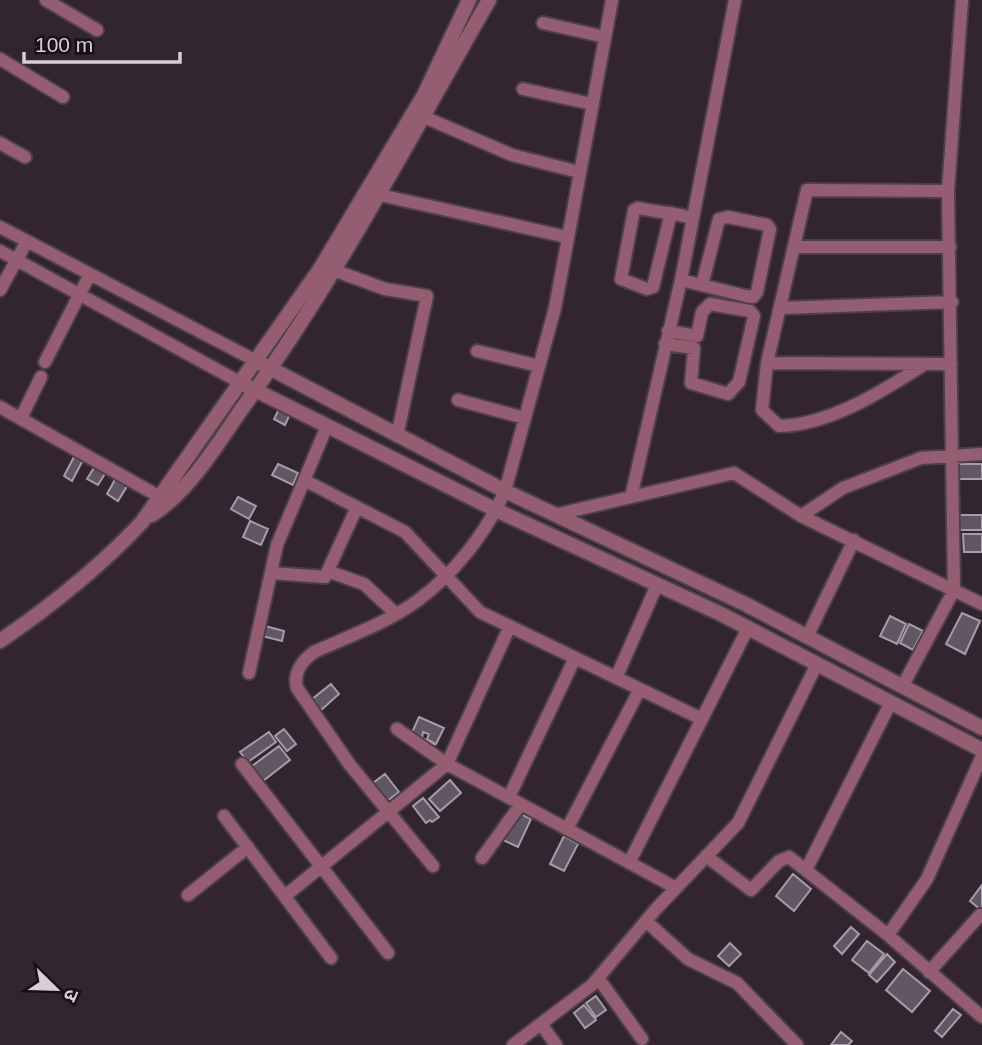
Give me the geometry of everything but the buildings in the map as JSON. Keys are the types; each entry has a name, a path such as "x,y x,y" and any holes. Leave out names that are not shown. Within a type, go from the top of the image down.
{"street":[{"path":"46,0 97,30"},
{"path":"0,641 49,606 120,545 209,455 249,387 258,362 320,269 401,137 468,0"},
{"path":"249,387 271,369 336,271 489,0"},
{"path":"433,866 350,765 297,688 295,680 304,660 314,652 416,602 446,575 473,545 505,491 555,308 612,0"},
{"path":"631,497 681,280 735,0"},
{"path":"902,687 954,590 948,191 962,0"},
{"path":"543,23 605,37"},
{"path":"0,59 63,97"},
{"path":"523,89 592,104"},
{"path":"424,117 512,155 579,172"},
{"path":"0,143 25,157"},
{"path":"925,364 858,402 794,426 779,426 762,410 767,363 807,190 948,191"},
{"path":"380,195 567,237"},
{"path":"671,213 653,287 647,289 621,279 634,210 638,208 664,215 671,213 693,218"},
{"path":"681,280 746,296 753,297 757,292 770,229 767,225 728,216 719,219 702,285"},
{"path":"0,227 397,436 807,637 982,728"},
{"path":"0,290 27,241"},
{"path":"794,247 950,247"},
{"path":"0,251 249,387 496,510 748,628 982,750"},
{"path":"336,271 386,289 427,296 397,436"},
{"path":"45,362 89,276"},
{"path":"781,308 951,302"},
{"path":"710,304 750,311 754,316 739,382 731,393 691,383 696,342 702,312 710,304"},
{"path":"667,337 696,342"},
{"path":"477,351 539,366"},
{"path":"767,363 951,365"},
{"path":"21,418 41,377"},
{"path":"458,400 525,418"},
{"path":"0,407 162,500"},
{"path":"249,673 277,545 331,428 344,407"},
{"path":"801,516 843,488 921,458 982,454"},
{"path":"554,515 734,473 801,516 982,604"},
{"path":"306,481 405,531 480,612 702,719"},
{"path":"272,573 320,579 330,572 357,507"},
{"path":"807,637 854,540"},
{"path":"330,572 363,584 395,613"},
{"path":"616,678 657,585"},
{"path":"285,896 447,764 510,626"},
{"path":"629,863 748,628"},
{"path":"509,797 575,658"},
{"path":"513,1045 598,978 646,921 738,823 817,664"},
{"path":"567,829 640,689"},
{"path":"806,870 891,702"},
{"path":"397,729 447,764 676,888"},
{"path":"888,935 927,879 982,757"},
{"path":"242,764 388,953"},
{"path":"482,858 521,804"},
{"path":"224,816 331,958"},
{"path":"188,895 247,847"},
{"path":"706,856 751,890 786,857 888,935 982,1017"},
{"path":"929,972 980,915 982,917"},
{"path":"646,921 688,959 737,984 791,1043"},
{"path":"598,978 642,1039"},
{"path":"541,1024 556,1045"}]}
